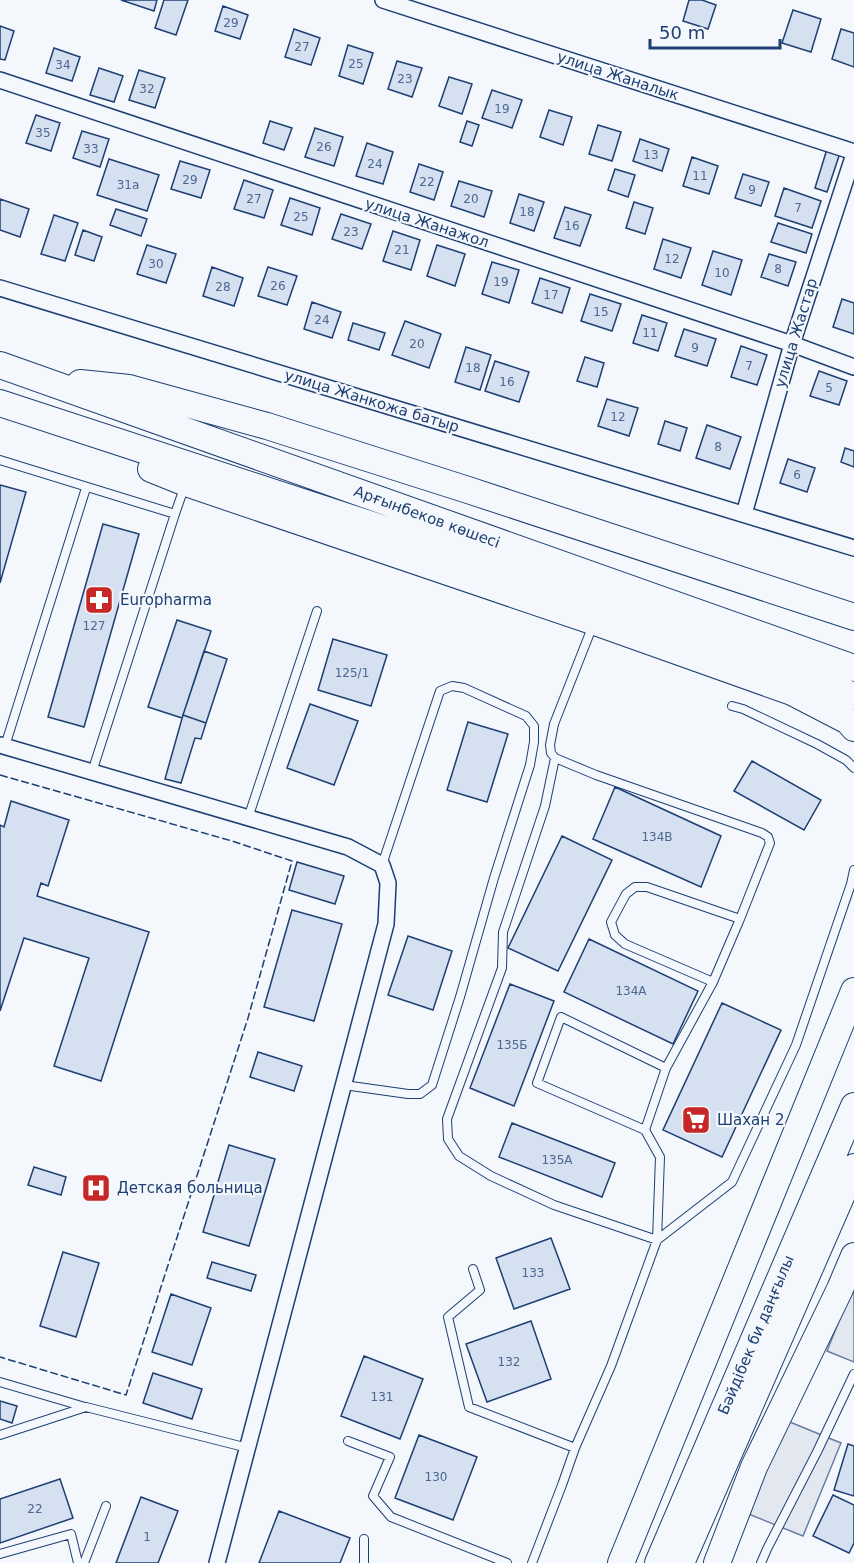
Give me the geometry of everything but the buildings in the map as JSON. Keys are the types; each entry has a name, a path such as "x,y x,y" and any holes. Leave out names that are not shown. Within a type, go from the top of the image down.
{"main road":[{"name":"Арғынбеков көшесі","path":"0,365 854,669"},
{"path":"44,380 129,388 267,426 854,617"},
{"name":"Арғынбеков көшесі","path":"0,403 717,638 854,696"},
{"path":"39,416 95,446 186,483 595,622 792,692 848,722 854,728"},
{"path":"621,1563 854,991"},
{"name":"Бәйдібек би даңғылы","path":"658,1563 854,1106"},
{"name":"Бәйдібек би даңғылы","path":"681,1563 854,1167"},
{"path":"717,1563 754,1467 854,1256"}],"street":[{"name":"улица Жаналык","path":"383,0 854,153"},
{"name":"улица Жанажол","path":"0,81 792,344 854,367"},
{"name":"улица Жастар","path":"744,514 792,344 854,153"},
{"name":"улица Жанкожа батыр","path":"0,288 854,548"},
{"path":"2,745 348,847 382,866 388,883 387,924 217,1563"}],"lane":[{"path":"0,460 175,514"},
{"path":"92,772 186,483"},
{"path":"2,745 86,488"},
{"path":"248,818 317,611"},
{"path":"595,622 554,724 550,745 551,753 555,758 596,775 762,833 768,837 770,843 713,982 666,1068 645,1130"},
{"path":"344,1085 420,1094 432,1085 530,765 534,726 526,716 464,688 452,686 440,690 382,866"},
{"path":"732,706 817,744 846,760 854,768"},
{"path":"555,758 545,806 503,932 502,968 447,1119 448,1139 459,1156 491,1176 554,1205 657,1240"},
{"path":"657,1240 732,1182 796,1045 854,870"},
{"path":"713,982 625,944 615,935 611,922 626,894 635,887 647,887 740,919"},
{"path":"532,1563 575,1448 611,1366 657,1240 660,1157 645,1130 537,1083 561,1017 666,1068"},
{"path":"473,1269 480,1290 448,1317 469,1407 575,1448"},
{"path":"761,1563 854,1374"},
{"path":"0,1382 86,1407 248,1448"},
{"path":"0,1435 86,1407"},
{"path":"348,1441 390,1457 373,1496 392,1517 507,1563"},
{"path":"84,1563 106,1506"},
{"path":"0,1554 71,1533 78,1563"},
{"path":"364,1539 364,1563"}],"shaded area":[{"path":"854,1284 854,1362 827,1351"},
{"path":"785,1420 841,1443 803,1536 746,1513"}],"fence":[{"path":"0,775 232,841 292,861 248,1018 126,1395 0,1357"}],"place":[{"name":"Europharma","path":"99,600"},
{"name":"Шахан 2","path":"696,1120"},
{"name":"Детская больница","path":"96,1188"}]}
